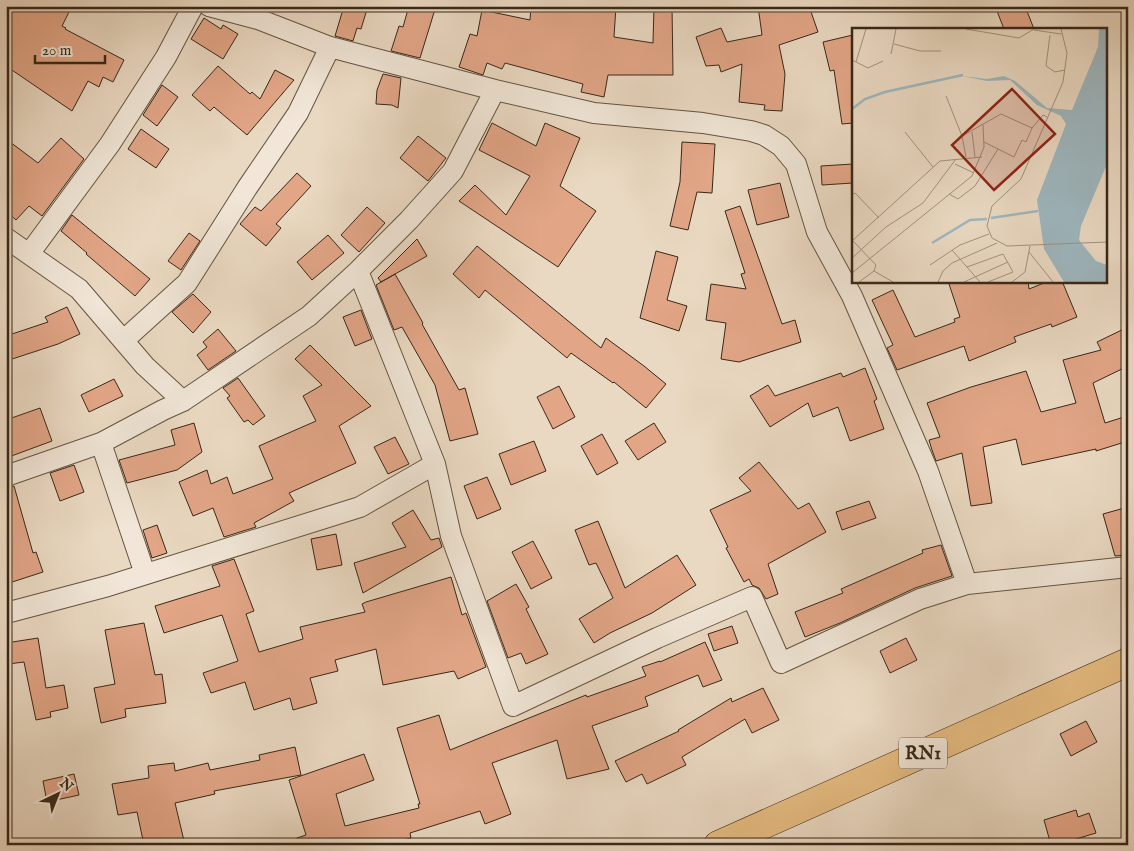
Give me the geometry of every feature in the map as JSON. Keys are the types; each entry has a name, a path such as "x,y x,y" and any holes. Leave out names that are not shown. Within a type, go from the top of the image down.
{"highway":[{"name":"RN1","path":"718,845 1128,662"}],"street":[{"path":"30,254 110,144 166,57 193,6"},
{"path":"209,6 258,20 330,47 495,90 594,113 703,123 751,131 764,135 780,146 796,164 817,232 852,296 928,471 967,584"},
{"path":"124,340 187,283 298,113 330,47"},
{"path":"6,476 100,444 163,410 184,401 309,316 409,220 453,171 495,90"},
{"path":"6,238 79,289 145,366 184,401"},
{"path":"358,271 435,464 450,536 514,706 657,638 752,597 781,663 920,599 967,584 1128,567"},
{"path":"100,444 145,574"},
{"path":"6,613 108,586 360,507 435,464"}],"building":[{"path":"6,6 72,6 62,26 124,60 113,82 103,77 99,87 88,81 72,111 6,66"},
{"path":"344,6 368,6 361,29 357,28 353,41 335,36"},
{"path":"409,6 436,6 420,58 391,51 399,26 403,27"},
{"path":"531,6 616,6 614,37 653,43 654,6 672,6 673,75 608,75 604,97 581,92 583,84 505,63 502,69 487,63 483,75 459,67 470,34 477,36 482,10 530,20"},
{"path":"758,6 809,6 818,32 779,45 785,74 782,111 764,110 765,105 739,102 742,64 721,72 719,65 706,66 696,37 721,28 727,42 762,35"},
{"path":"995,6 1025,6 1034,28 1004,28"},
{"path":"204,18 221,29 223,25 238,34 223,59 191,39"},
{"path":"852,35 852,123 842,124 834,70 830,71 823,42"},
{"path":"218,66 250,94 252,92 260,99 275,70 294,80 247,135 214,107 210,111 192,95"},
{"path":"383,74 401,78 398,108 392,105 376,104 377,90"},
{"path":"162,85 178,97 157,126 143,115"},
{"path":"492,123 536,146 545,123 580,138 560,186 596,211 558,267 459,201 475,185 506,215 530,176 479,150"},
{"path":"141,129 169,149 156,168 128,149"},
{"path":"418,136 446,158 428,181 400,158"},
{"path":"61,138 84,159 42,216 29,206 16,220 6,211 6,139 38,163"},
{"path":"682,142 715,144 712,193 697,192 688,230 670,226 680,182"},
{"path":"852,164 852,183 822,185 821,166"},
{"path":"297,173 311,186 276,224 281,228 266,246 240,224 255,207 261,211"},
{"path":"780,183 789,217 757,225 748,190"},
{"path":"740,206 782,324 795,320 801,342 739,362 721,359 726,323 706,320 711,284 746,289 741,274 745,273 725,211"},
{"path":"367,207 385,223 359,252 341,235"},
{"path":"72,215 150,279 135,296 61,231"},
{"path":"189,233 200,241 181,270 168,261"},
{"path":"328,235 344,253 312,280 297,262"},
{"path":"417,239 427,256 381,282 378,278"},
{"path":"477,246 601,348 606,338 666,384 646,408 614,382 571,353 567,358 485,290 479,298 453,274"},
{"path":"656,251 678,257 667,300 687,306 679,331 640,318"},
{"path":"395,274 459,390 465,388 478,434 450,441 435,385 402,327 394,330 376,285"},
{"path":"948,282 1028,282 1029,289 1046,282 1062,282 1077,317 1052,327 1051,324 1014,337 1016,342 969,361 964,346 897,370 887,348 893,345 872,300 893,290 915,337 955,322 954,319 960,317"},
{"path":"193,294 211,312 193,333 172,312"},
{"path":"67,307 80,334 58,344 6,361 6,336 48,322 45,317"},
{"path":"361,310 372,339 355,346 343,317"},
{"path":"1128,327 1128,366 1093,383 1105,423 1124,417 1128,427 1128,441 1096,451 1096,449 1022,465 1016,439 983,447 992,503 971,506 962,453 936,461 929,440 940,437 927,403 971,387 1026,371 1041,412 1076,403 1063,360 1101,350 1097,342"},
{"path":"218,329 236,351 208,370 197,355 207,347 203,342"},
{"path":"310,345 371,406 339,426 356,463 289,493 294,501 254,523 256,527 224,537 213,508 193,516 179,482 207,470 211,484 227,477 233,494 273,479 259,446 316,421 303,396 322,385 295,359"},
{"path":"865,368 877,399 874,401 884,429 850,441 838,407 813,417 808,403 770,427 750,396 768,385 775,396 841,373 843,377"},
{"path":"238,378 265,416 253,425 248,420 244,422 227,398 230,396 223,388"},
{"path":"114,379 123,396 89,412 81,395"},
{"path":"559,386 575,417 553,429 537,397"},
{"path":"40,408 52,441 6,458 6,420"},
{"path":"194,423 202,452 177,470 127,483 119,460 175,445 171,430"},
{"path":"654,423 666,442 638,460 625,441"},
{"path":"602,434 618,463 597,475 581,446"},
{"path":"395,437 409,464 388,474 374,447"},
{"path":"534,441 546,471 511,485 499,454"},
{"path":"759,462 798,509 809,503 826,532 768,564 778,594 766,599 759,588 752,585 749,579 744,582 726,548 728,547 710,510 751,491 739,478"},
{"path":"74,465 84,492 60,501 50,473"},
{"path":"487,477 501,509 477,519 464,486"},
{"path":"14,486 33,553 36,552 43,572 6,584 6,488"},
{"path":"869,501 876,518 842,530 836,512"},
{"path":"1128,507 1128,555 1115,556 1103,514"},
{"path":"413,510 431,540 439,538 442,547 363,593 354,563 406,547 392,523"},
{"path":"598,521 625,588 677,555 696,585 652,613 610,633 594,643 579,619 613,598 596,563 589,565 575,530"},
{"path":"157,525 167,553 152,558 143,530"},
{"path":"336,534 342,565 317,570 311,539"},
{"path":"533,541 552,578 531,589 512,552"},
{"path":"941,545 952,576 915,588 805,637 795,612 843,593 841,589 923,553 922,550"},
{"path":"234,559 254,611 246,614 259,652 303,639 300,627 365,612 362,604 366,602 451,577 462,615 466,613 486,667 458,679 454,671 383,685 376,649 335,660 338,671 310,678 317,703 293,710 290,698 254,710 245,682 211,693 203,673 238,661 222,615 164,633 155,606 220,586 212,566"},
{"path":"516,584 529,607 526,609 548,654 526,664 521,653 508,658 487,601"},
{"path":"144,623 155,675 162,674 166,703 125,709 126,717 101,723 94,688 115,684 105,630"},
{"path":"732,626 738,643 714,651 708,634"},
{"path":"38,638 46,688 64,685 68,708 50,712 51,717 36,720 24,662 8,664 6,643"},
{"path":"906,638 917,660 890,673 880,651"},
{"path":"705,642 722,680 703,687 698,675 645,697 648,706 592,726 609,769 567,779 557,740 492,763 511,814 485,824 480,811 410,833 411,838 382,845 297,845 297,838 306,835 289,780 364,754 374,780 336,794 345,826 419,808 418,804 420,804 397,728 439,715 450,750 586,695 587,697 646,676 642,667 660,662"},
{"path":"763,688 779,720 752,733 745,719 682,757 686,765 647,784 642,774 626,782 615,761 679,731 731,698 732,702"},
{"path":"1086,721 1097,742 1071,756 1060,734"},
{"path":"295,747 301,775 214,791 215,794 175,803 185,845 144,845 137,812 118,815 112,784 149,778 148,766 174,763 175,771 208,763 210,770 260,760 259,755"},
{"path":"74,774 79,795 47,802 43,781"},
{"path":"1076,810 1078,817 1089,813 1096,833 1076,839 1078,845 1051,845 1044,820"}]}
